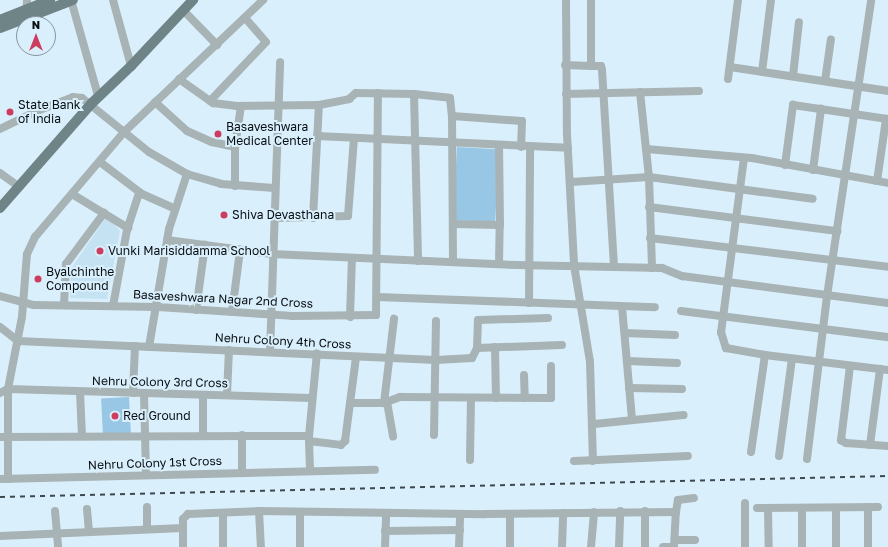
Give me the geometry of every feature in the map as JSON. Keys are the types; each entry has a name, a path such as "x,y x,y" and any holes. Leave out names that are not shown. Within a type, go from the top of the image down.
{"main road":[{"path":"0,20 50,0"},
{"path":"0,28 27,9 72,0"},
{"path":"0,208 92,103 131,66 193,0"}],"street":[{"path":"72,0 97,92 101,95"},
{"path":"113,0 131,66"},
{"path":"4,479 9,437 8,387 18,341 26,261 30,245 124,132 263,0"},
{"path":"566,0 565,65 574,265 582,306 590,362 594,424 593,461"},
{"path":"591,66 592,0"},
{"path":"728,79 738,0"},
{"path":"762,72 771,0"},
{"path":"807,459 821,362 827,296 871,0"},
{"path":"183,10 217,45"},
{"path":"210,101 266,42 245,18"},
{"path":"793,76 799,22"},
{"path":"825,82 831,39"},
{"path":"270,352 275,218 274,188 280,62"},
{"path":"565,65 602,66 614,266"},
{"path":"730,67 888,91"},
{"path":"179,79 210,101 242,106 279,107 319,104 349,99 356,94 378,93 414,94 450,98 453,144 453,262"},
{"path":"566,94 699,91"},
{"path":"640,92 649,177 652,268"},
{"path":"378,93 377,297 655,308"},
{"path":"414,94 418,261"},
{"path":"0,129 73,97 82,98 92,103 124,132 158,158 187,174 206,182 235,186 274,188"},
{"path":"155,102 187,131 212,142 235,147"},
{"path":"314,218 319,104"},
{"path":"235,186 235,147 242,106"},
{"path":"786,165 792,107 821,109 887,119 877,181"},
{"path":"813,170 821,109"},
{"path":"452,116 522,121 521,147"},
{"path":"317,136 415,140 453,144 568,148"},
{"path":"275,218 348,216 354,138"},
{"path":"498,264 500,225 499,146"},
{"path":"529,303 530,147"},
{"path":"646,149 744,158 888,183"},
{"path":"744,158 721,332 728,350 884,370 870,445"},
{"path":"100,162 139,192 174,208"},
{"path":"0,173 19,187"},
{"path":"149,346 154,307 174,208 187,174"},
{"path":"570,182 649,177 813,199"},
{"path":"113,306 128,228 139,192"},
{"path":"72,194 128,228"},
{"path":"649,207 837,231"},
{"path":"64,305 66,264 104,213"},
{"path":"453,224 500,225"},
{"path":"650,238 888,267"},
{"path":"167,240 274,254 418,261 671,269 682,276 888,303"},
{"path":"196,310 205,245"},
{"path":"232,312 240,250"},
{"path":"350,317 352,258"},
{"name":"Basaveshwara Nagar 2nd Cross","path":"0,296 23,303 154,307 350,317 376,315 377,297"},
{"path":"622,307 632,420"},
{"path":"681,311 888,337"},
{"path":"548,318 478,320 477,348 562,345"},
{"path":"393,436 386,402 394,319"},
{"path":"434,435 436,321"},
{"path":"0,327 18,341"},
{"path":"625,333 675,335"},
{"name":"Nehru Colony 4th Cross","path":"18,341 436,360 472,358 477,348"},
{"path":"133,393 135,346"},
{"path":"495,347 496,398"},
{"path":"227,396 229,350"},
{"path":"310,470 309,438 317,354"},
{"path":"751,452 765,355"},
{"path":"0,437 242,436 309,438 341,445 345,441 356,356"},
{"path":"779,456 792,358"},
{"path":"627,361 677,363"},
{"path":"350,403 386,402 400,397 551,398 551,366"},
{"path":"850,366 841,440 870,445 888,446"},
{"path":"524,375 525,398"},
{"name":"Nehru Colony 3rd Cross","path":"0,393 8,387 80,392 312,398"},
{"path":"630,388 682,389"},
{"path":"80,392 82,436"},
{"path":"144,393 146,475"},
{"path":"203,395 203,436"},
{"path":"470,460 471,398"},
{"path":"594,424 684,415"},
{"path":"242,436 242,473"},
{"path":"574,461 688,456"},
{"name":"Nehru Colony 1st Cross","path":"4,479 310,470 375,470"},
{"path":"674,545 678,500 694,498"},
{"path":"745,503 745,547"},
{"path":"147,507 148,529"},
{"path":"757,508 878,508"},
{"path":"768,508 769,547"},
{"path":"802,508 802,547"},
{"path":"836,508 836,547"},
{"path":"868,508 868,547"},
{"path":"87,509 89,532"},
{"path":"55,510 58,547"},
{"path":"183,547 183,519 188,514 260,511 460,514 620,511 676,512"},
{"path":"260,511 261,547"},
{"path":"619,547 620,511"},
{"path":"645,547 646,511"},
{"path":"300,512 300,547"},
{"path":"385,547 386,512"},
{"path":"591,547 594,512"},
{"path":"223,513 223,547"},
{"path":"562,547 563,513"},
{"path":"459,547 460,514"},
{"path":"510,514 510,547"},
{"path":"0,536 183,528"},
{"path":"385,531 460,530"},
{"path":"663,547 695,540"}],"shaded area":[{"path":"457,147 499,149 495,222 453,220"},
{"name":"Vunki Marisiddamma School","path":"107,216 120,231 107,299 70,298 70,270"},
{"name":"Red Ground","path":"129,397 131,434 103,435 101,398"}],"railway":[{"path":"0,497 888,476"}],"place":[{"name":"State Bank of India","path":"10,112"},
{"name":"Basaveshwara Medical Center","path":"218,134"},
{"name":"Shiva Devasthana","path":"224,215"},
{"name":"Vunki Marisiddamma School","path":"100,251"},
{"name":"Byalchinthe Compound","path":"38,279"},
{"name":"Red Ground","path":"115,416"}]}
